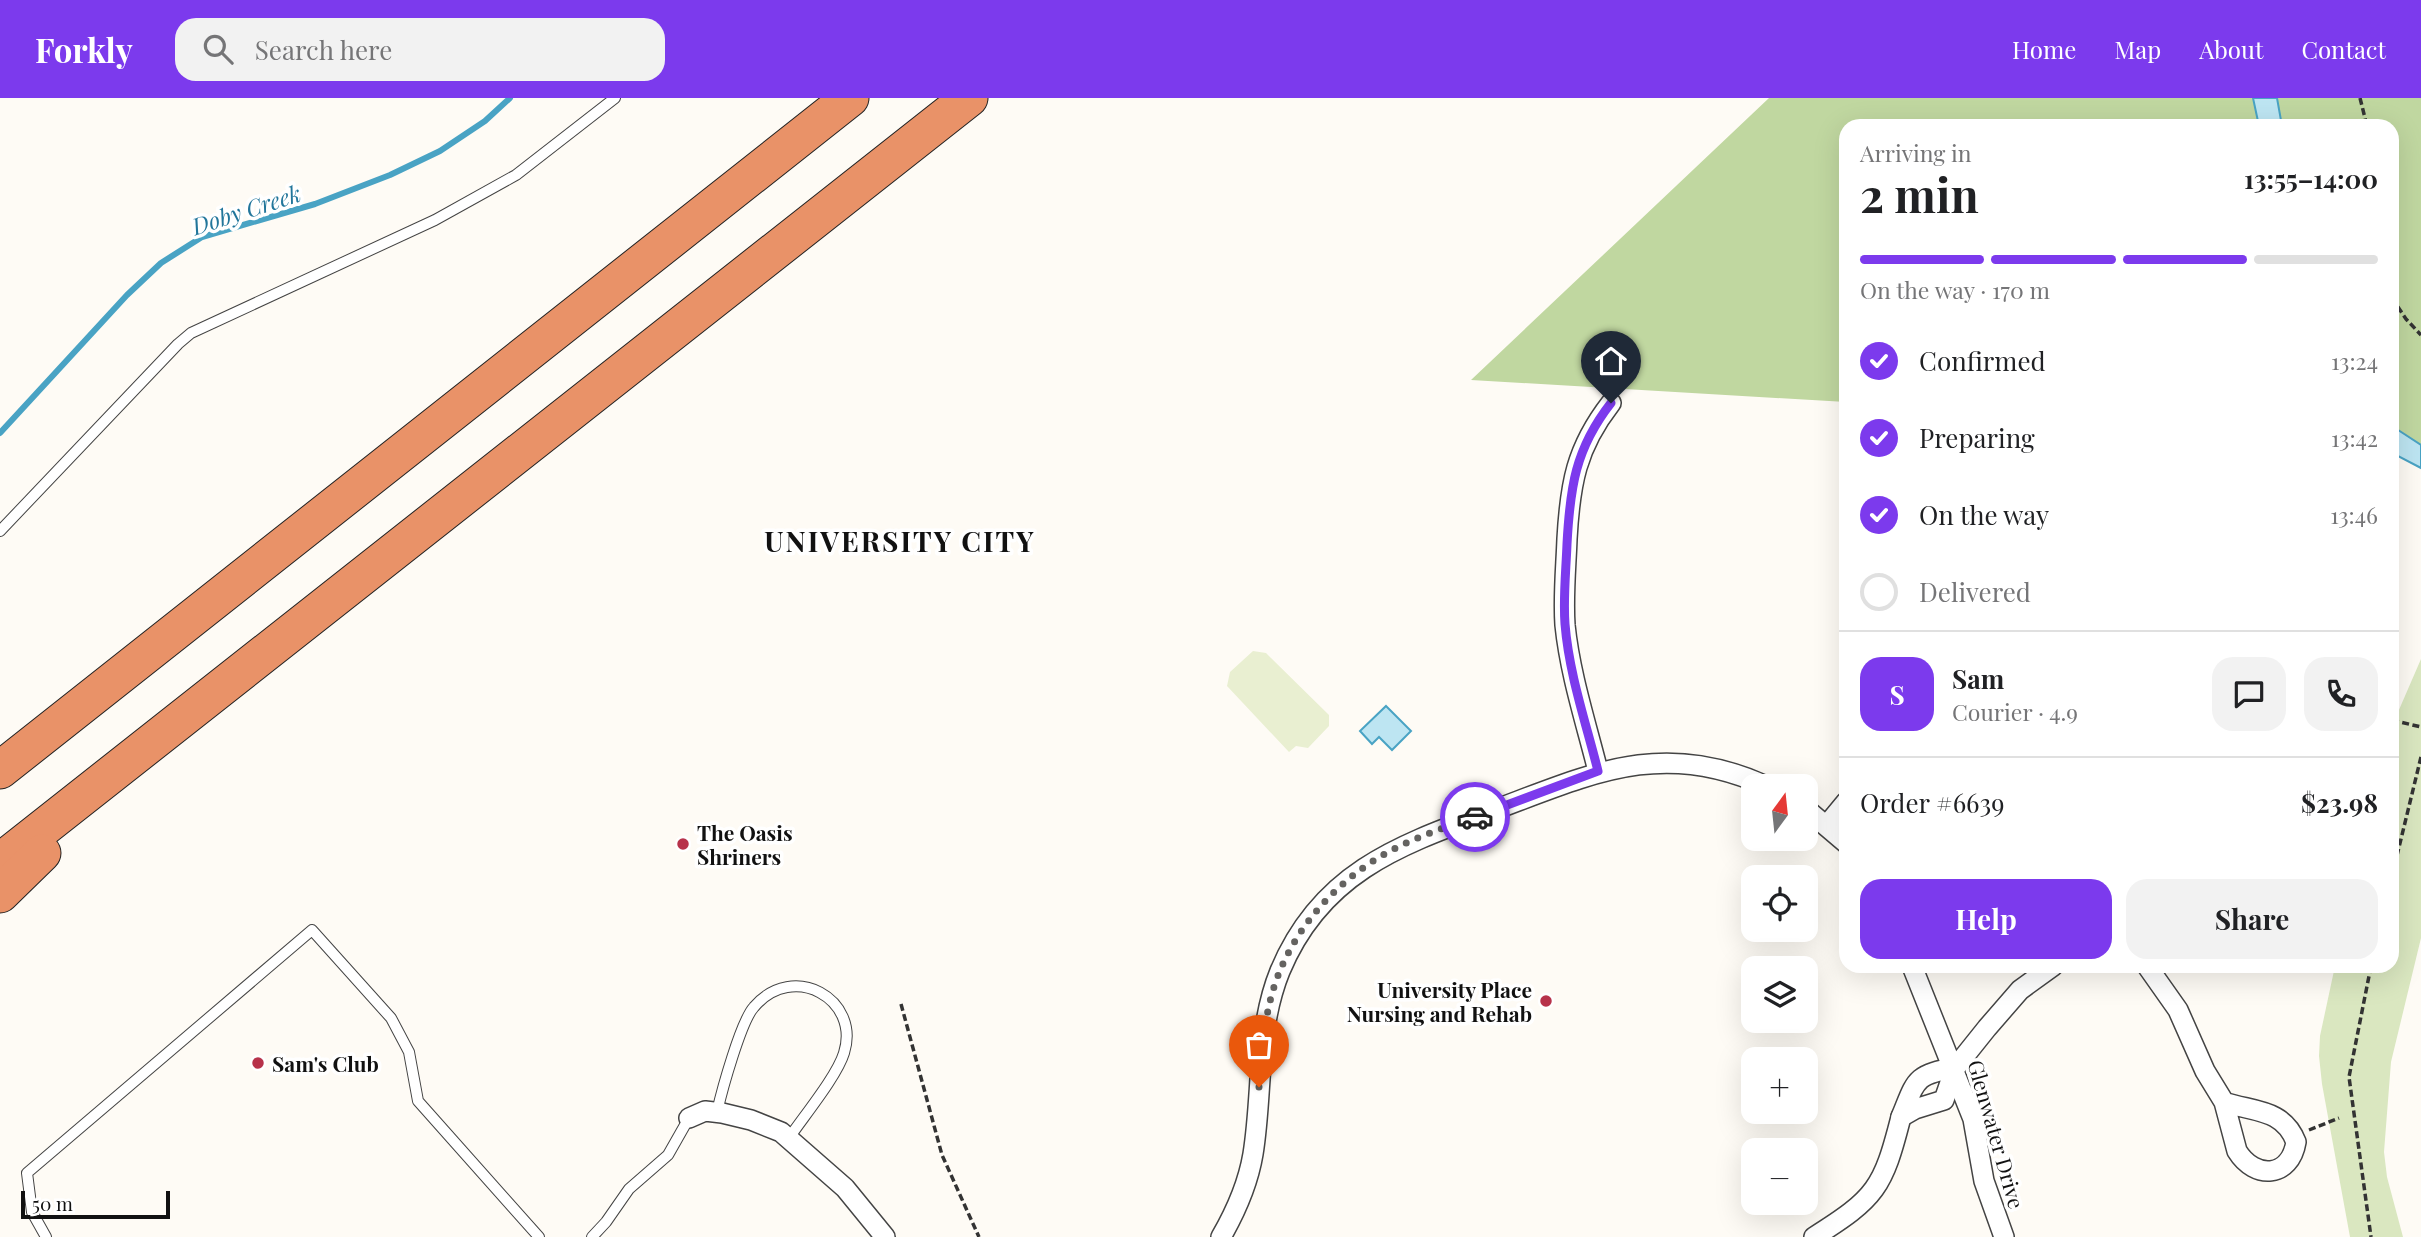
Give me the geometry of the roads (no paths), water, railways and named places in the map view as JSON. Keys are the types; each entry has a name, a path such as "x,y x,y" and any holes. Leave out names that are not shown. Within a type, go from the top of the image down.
{"highway":[{"path":"2,768 850,98"},
{"path":"0,862 969,98"},
{"path":"0,894 179,722"}],"street":[{"path":"1598,771 1570,656 1565,623 1565,592 1569,499 1575,470 1588,436 1611,403"},
{"path":"1221,1237 1240,1199 1251,1163 1262,1045 1276,982 1289,954 1314,915 1351,877 1399,847 1598,771 1648,763 1681,763 1741,777"},
{"path":"1827,825 1839,810"},
{"path":"1818,818 1839,836"},
{"name":"Glenwater Drive","path":"1915,973 1955,1068 1973,1119 1984,1181 2004,1237"},
{"path":"1901,1116 1944,1100 1955,1068 2020,990 2043,973"},
{"path":"2152,973 2178,1010 2205,1071 2224,1102"},
{"path":"1814,1237 1858,1207 1879,1184 1901,1116 1920,1078 1930,1072 1955,1068"},
{"path":"689,1118 699,1112 717,1112 751,1120 789,1138 845,1188 884,1237"}],"lane":[{"path":"0,531 191,333 435,220 516,175 615,98"},
{"path":"46,1237 32,1212 27,1173 312,930 391,1018 409,1052 418,1101 539,1237"},
{"path":"717,1112 751,1010 768,994 784,986 810,988 820,992 839,1011 845,1027 846,1044 837,1068 789,1138"},
{"path":"592,1237 629,1189 668,1155 689,1118"}],"water":[{"path":"2253,98 2277,98 2281,119 2258,119"},
{"path":"2399,431 2421,445 2421,468 2399,457"},
{"path":"1386,706 1411,731 1392,750 1379,737 1372,744 1360,731"}],"waterway":[{"name":"Doby Creek","path":"0,433 127,295 161,263 202,237 315,204 390,175 440,151 485,121 510,98"}],"place":[{"name":"The Oasis Shriners","path":"683,844"},
{"name":"University Place Nursing and Rehab","path":"1546,1001"},
{"name":"Sam's Club","path":"258,1063"}],"district":[{"name":"UNIVERSITY CITY","path":"900,540"}]}
